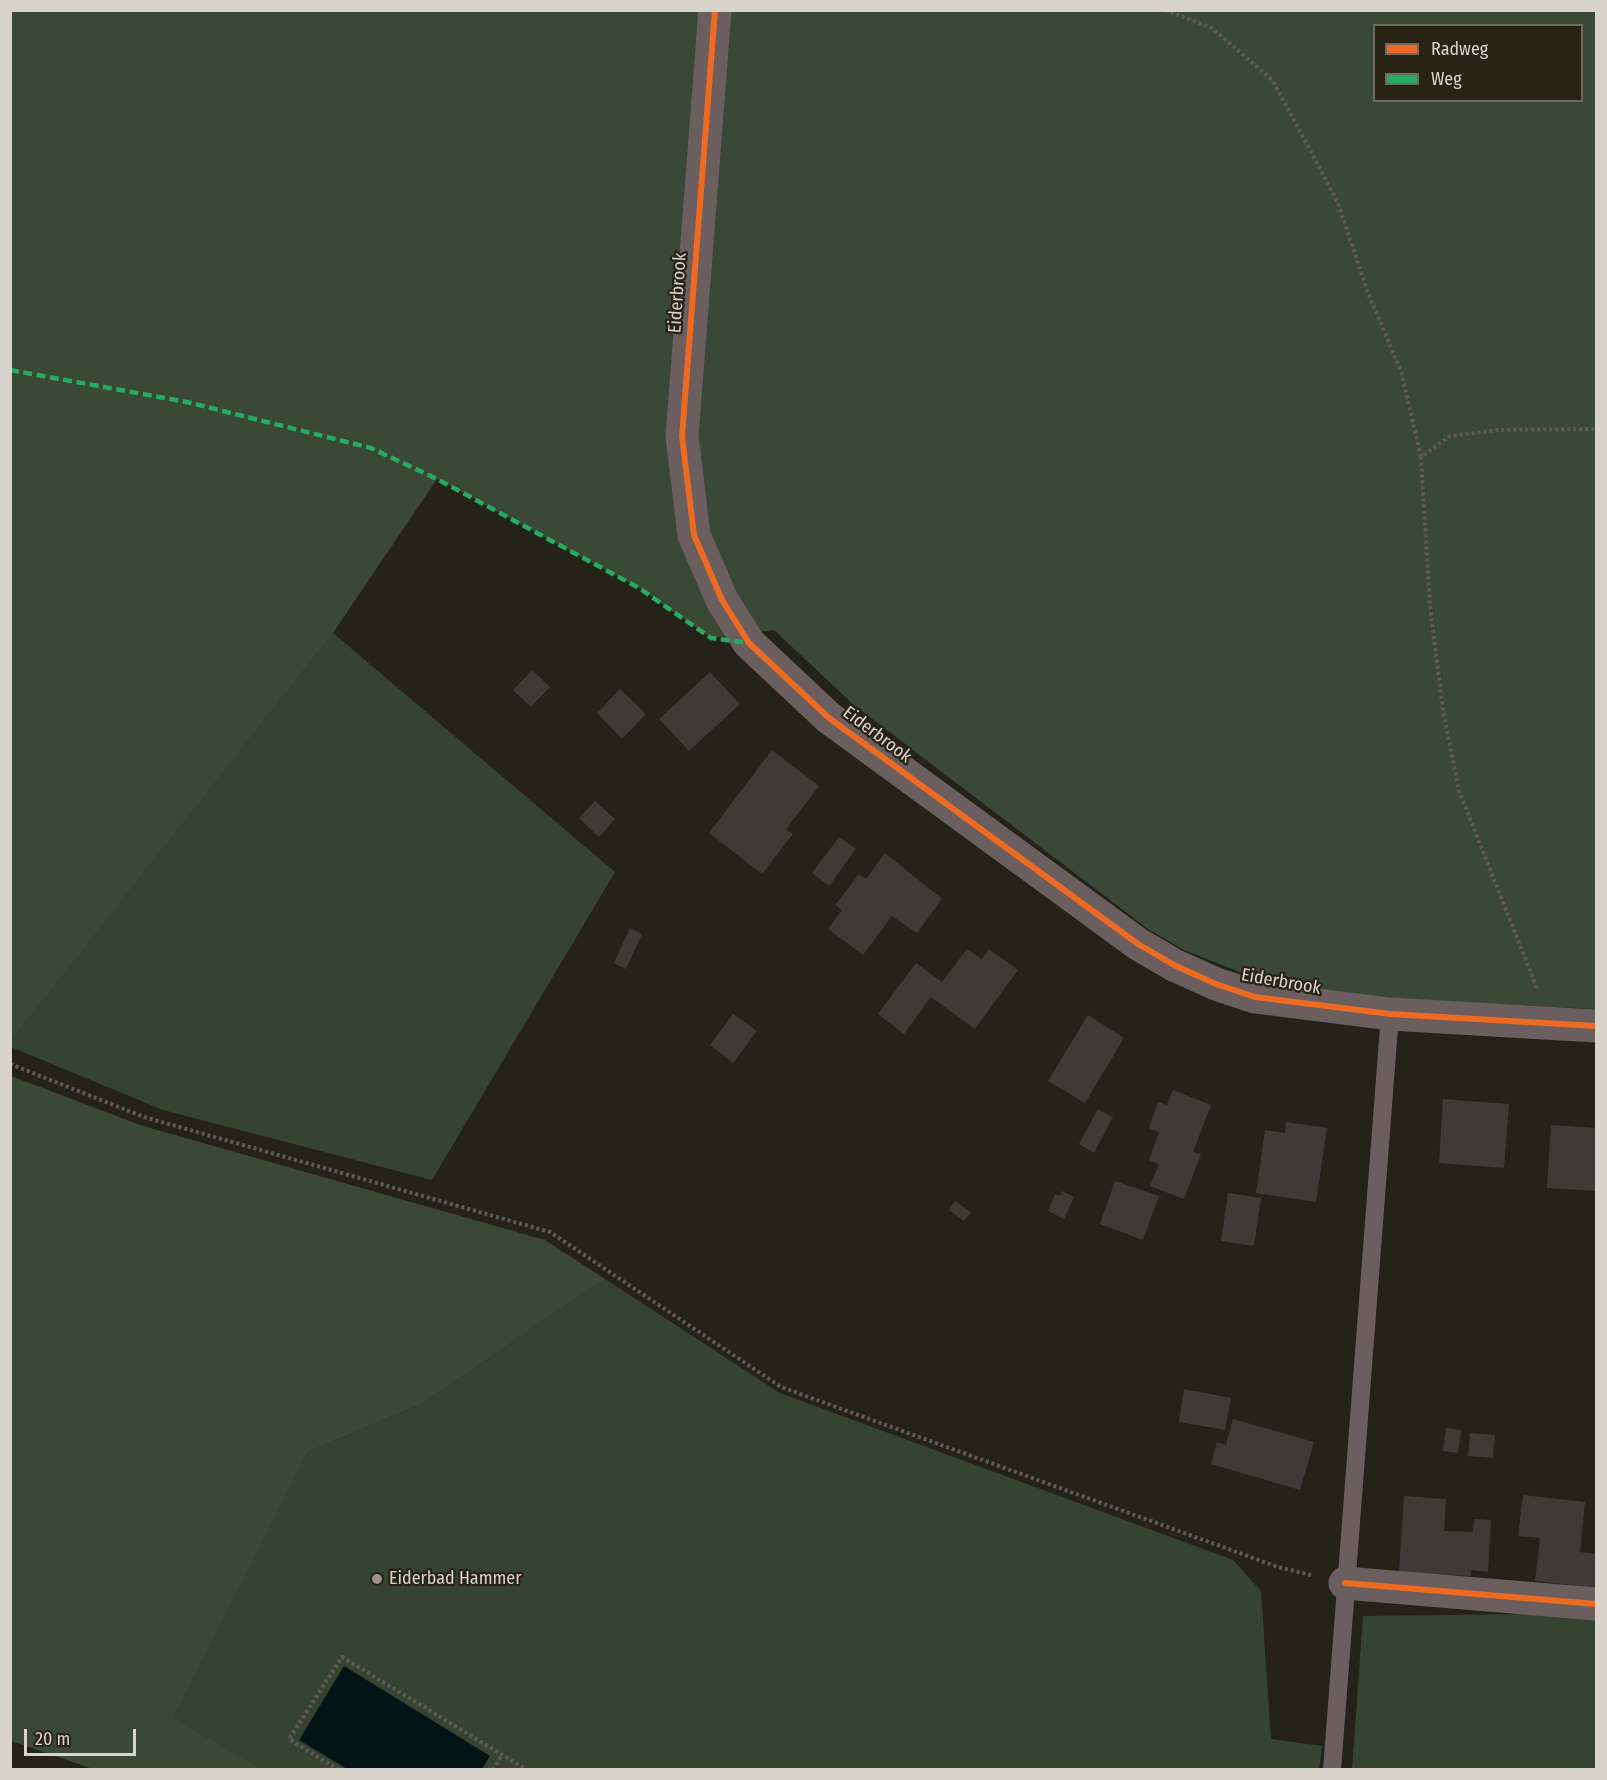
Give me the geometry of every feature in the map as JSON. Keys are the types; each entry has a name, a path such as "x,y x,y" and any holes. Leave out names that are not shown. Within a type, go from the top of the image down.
{"street":[{"name":"Eiderbrook","path":"716,10 682,436 686,490 694,535 722,600 749,643 847,732 1138,944 1174,965 1216,984 1255,997 1390,1014 1596,1026"},
{"path":"1345,1583 1596,1604"}],"lane":[{"path":"1332,1770 1390,1014"}],"path":[{"path":"1165,10 1212,28 1272,80 1338,203 1368,293 1401,371 1421,457 1430,606 1443,710 1459,791 1539,993 1559,1023"},
{"path":"1421,457 1450,436 1497,430 1596,429"},
{"path":"10,1064 144,1117 550,1232 604,1271 781,1387 1278,1567 1345,1583"},
{"path":"339,1770 289,1739 342,1657 527,1770"},
{"path":"493,1770 502,1755"}],"green space":[{"path":"11,11 1596,11 1596,1009 1397,999 1265,982 1184,950 1148,929 854,705 774,630 711,638 639,588 437,479 333,633 11,1040"},
{"path":"333,633 615,872 432,1180 163,1110 11,1047 10,1040"},
{"path":"11,1076 143,1126 545,1240 605,1279 423,1403 308,1452 173,1718 261,1769 93,1769 11,1741"},
{"path":"605,1279 780,1393 1233,1560 1261,1591 1271,1739 1322,1746 1319,1770 261,1770 172,1718 308,1452 423,1403"},
{"path":"1530,1614 1596,1620 1596,1769 1352,1770 1363,1616"}],"shaded area":[{"path":"344,1666 490,1756 482,1769 347,1769 299,1740"}],"building":[{"path":"532,670 550,687 531,707 513,690"},
{"path":"710,672 740,704 689,751 659,719"},
{"path":"620,689 646,714 622,739 597,713"},
{"path":"772,750 819,786 786,829 793,834 762,874 709,833"},
{"path":"595,801 615,819 599,837 579,818"},
{"path":"839,837 856,849 829,886 812,873"},
{"path":"885,853 942,899 917,933 892,916 863,955 828,929 842,910 835,905 859,874 866,879"},
{"path":"630,928 642,934 626,969 614,963"},
{"path":"967,949 982,959 989,949 1018,970 975,1029 931,997 904,1034 878,1014 916,963 942,982"},
{"path":"733,1014 757,1031 733,1063 710,1045"},
{"path":"1088,1015 1124,1038 1085,1103 1048,1081"},
{"path":"1173,1090 1211,1105 1193,1152 1201,1154 1184,1199 1150,1186 1159,1164 1149,1160 1159,1132 1149,1128 1158,1102 1167,1105"},
{"path":"1443,1099 1509,1104 1504,1168 1439,1163"},
{"path":"1098,1109 1113,1117 1094,1153 1079,1144"},
{"path":"1286,1122 1327,1128 1316,1202 1256,1193 1265,1130 1285,1133"},
{"path":"1551,1125 1596,1128 1596,1191 1547,1188"},
{"path":"1115,1181 1159,1196 1143,1240 1100,1224"},
{"path":"1062,1191 1074,1197 1064,1219 1048,1211 1055,1194 1060,1196"},
{"path":"1228,1193 1261,1198 1254,1246 1221,1241"},
{"path":"955,1201 971,1212 964,1221 949,1210"},
{"path":"1184,1389 1231,1398 1225,1430 1179,1422"},
{"path":"1233,1419 1314,1442 1300,1490 1211,1464 1217,1442 1226,1445"},
{"path":"1446,1428 1461,1430 1458,1453 1443,1451"},
{"path":"1470,1433 1495,1435 1493,1458 1468,1456"},
{"path":"1523,1495 1585,1502 1580,1552 1596,1554 1596,1588 1535,1581 1540,1538 1518,1536"},
{"path":"1404,1496 1446,1499 1444,1531 1473,1532 1474,1519 1491,1520 1488,1572 1471,1570 1471,1576 1399,1572"}],"marked path":[{"path":"10,370 187,402 371,448 437,479 639,588 711,638 749,643"}],"cycle path":[{"path":"715,10 682,436 694,535 722,600 749,643 829,718 1138,944 1174,965 1216,984 1255,997 1390,1014 1596,1026"},
{"path":"1345,1583 1596,1604"}],"place":[{"name":"Eiderbad Hammer","path":"377,1579"}]}
